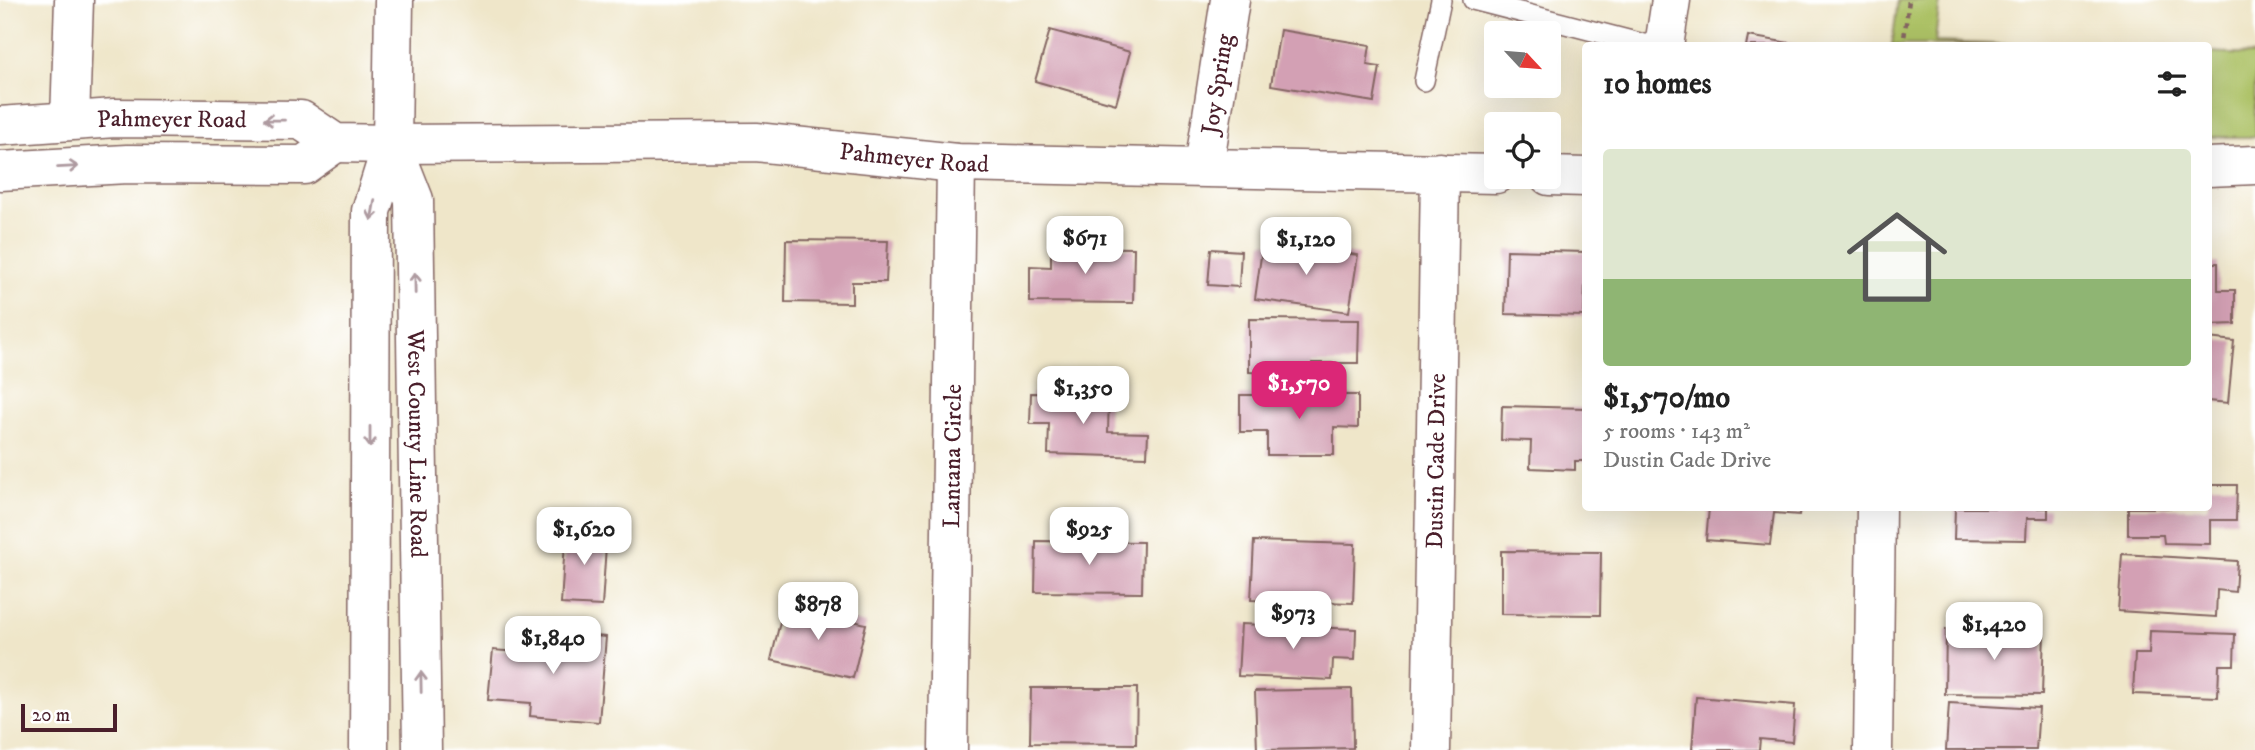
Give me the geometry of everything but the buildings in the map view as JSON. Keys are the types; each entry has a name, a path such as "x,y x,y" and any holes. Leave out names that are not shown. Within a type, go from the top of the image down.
{"street":[{"path":"70,120 74,0"},
{"name":"West County Line Road","path":"369,750 371,211 392,144 394,0"},
{"name":"Joy Spring","path":"1204,167 1230,0"},
{"path":"1665,42 1671,0"},
{"name":"Pahmeyer Road","path":"0,126 70,120 301,120 335,144"},
{"name":"Pahmeyer Road","path":"0,171 127,164 304,164 335,144 756,142 956,163 1484,174"},
{"name":"West County Line Road","path":"392,144 414,200 422,750"},
{"name":"Lantana Circle","path":"948,750 956,163"},
{"path":"2212,167 2255,165"},
{"name":"Dustin Cade Drive","path":"1431,750 1440,172"},
{"path":"1561,176 1582,177"},
{"path":"1873,750 1876,511"}],"lane":[{"path":"1424,81 1440,0"},
{"path":"1474,0 1636,42"}],"path":[{"path":"1904,42 1909,0"}],"green space":[{"path":"1898,0 1940,0 1935,42 1892,42"},
{"path":"2212,53 2255,55 2255,137 2212,137"}]}
